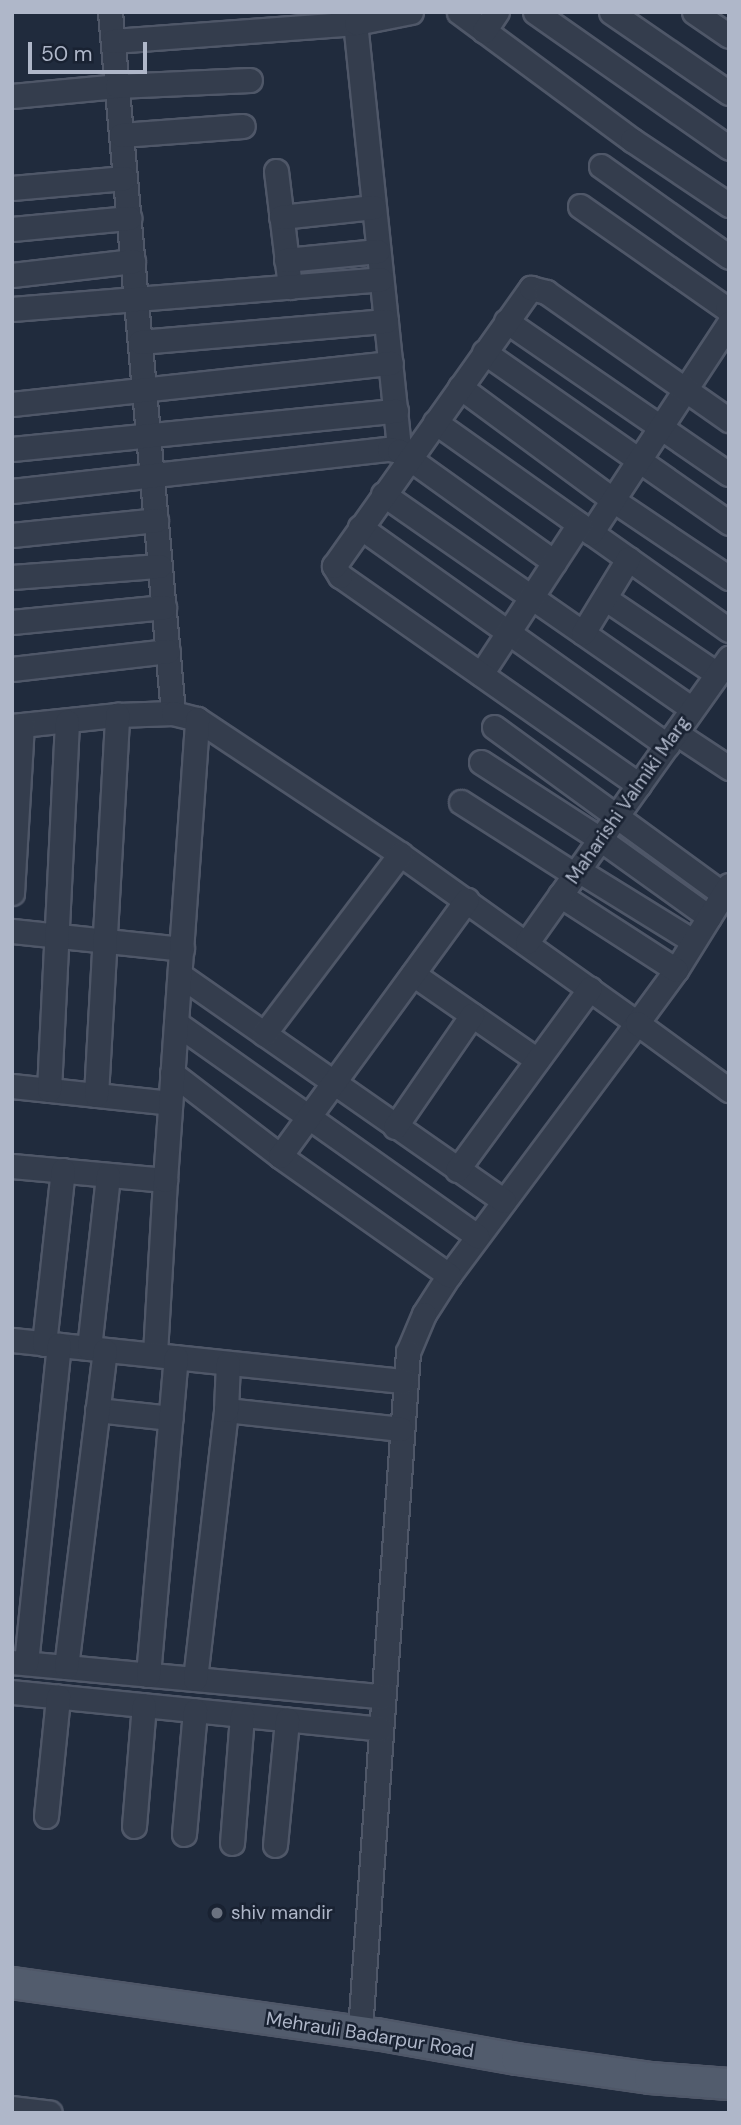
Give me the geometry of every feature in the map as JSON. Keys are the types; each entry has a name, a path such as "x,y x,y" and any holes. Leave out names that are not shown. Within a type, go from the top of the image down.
{"main road":[{"name":"Mehrauli Badarpur Road","path":"12,1971 361,2016 519,2043 729,2065"},
{"name":"Mehrauli Badarpur Road","path":"12,1983 376,2034 650,2078 729,2084"}],"street":[{"path":"110,12 173,713"},
{"path":"113,41 411,12"},
{"path":"459,12 491,22 632,140 729,205"},
{"path":"535,12 729,148"},
{"path":"611,12 729,93"},
{"path":"694,12 729,36"},
{"path":"355,18 381,279 396,411 404,455"},
{"path":"12,96 117,86 250,80"},
{"path":"121,135 243,126"},
{"path":"601,166 729,257"},
{"path":"276,171 290,287"},
{"path":"12,188 125,178"},
{"path":"481,674 554,562 613,500 685,389 720,357 728,312 580,206"},
{"path":"281,217 373,207"},
{"path":"12,229 129,218"},
{"path":"286,260 378,251"},
{"path":"12,275 133,261"},
{"path":"12,309 381,279"},
{"path":"639,785 335,572 336,561 383,494 404,455 435,422 526,293 538,288 729,420"},
{"path":"140,342 386,321"},
{"path":"506,321 729,474"},
{"path":"484,352 729,523"},
{"path":"12,404 391,363"},
{"path":"460,387 613,500 729,578"},
{"path":"12,449 396,411"},
{"path":"435,422 729,630"},
{"path":"12,491 379,449 404,455 554,562"},
{"path":"383,494 692,709"},
{"path":"12,535 156,520"},
{"path":"360,527 508,633 676,739 729,768"},
{"path":"583,633 628,559"},
{"path":"12,578 160,566"},
{"path":"606,599 725,670"},
{"path":"12,622 164,607"},
{"path":"12,668 168,651"},
{"name":"Maharishi Valmiki Marg","path":"622,818 639,785 676,739 692,709 725,670"},
{"name":"Maharishi Valmiki Marg","path":"533,946 581,873 605,843 725,670"},
{"path":"12,893 17,726 117,715 173,713 197,719 533,946 729,1090"},
{"path":"96,1095 117,715"},
{"path":"148,1675 170,1418 165,1356 165,1180 197,719"},
{"path":"49,1090 67,721"},
{"path":"361,2016 408,1352 416,1331 449,1275 676,970 726,889 494,727"},
{"path":"481,762 605,843 709,917"},
{"path":"461,802 693,942"},
{"path":"264,1034 400,854"},
{"path":"566,899 676,970"},
{"path":"280,1156 467,900"},
{"path":"12,931 182,949"},
{"path":"413,974 537,1060"},
{"path":"180,975 504,1201"},
{"path":"457,1170 590,988"},
{"path":"395,1127 472,1015"},
{"path":"176,1023 477,1236"},
{"path":"172,1073 280,1156 449,1275"},
{"path":"12,1086 170,1103"},
{"path":"12,1166 165,1180"},
{"path":"63,1170 51,1344 19,1663 382,1696"},
{"path":"66,1667 97,1410 97,1349 108,1175"},
{"path":"13,1344 51,1344 405,1381"},
{"path":"195,1679 229,1363"},
{"path":"97,1410 170,1418"},
{"path":"226,1410 401,1429"},
{"path":"12,1692 380,1729"},
{"path":"46,1816 58,1697"},
{"path":"134,1826 144,1705"},
{"path":"184,1834 195,1710"},
{"path":"232,1843 243,1715"},
{"path":"275,1846 287,1720"},
{"path":"12,2108 50,2113"}],"place":[{"name":"shiv mandir","path":"217,1913"}]}
